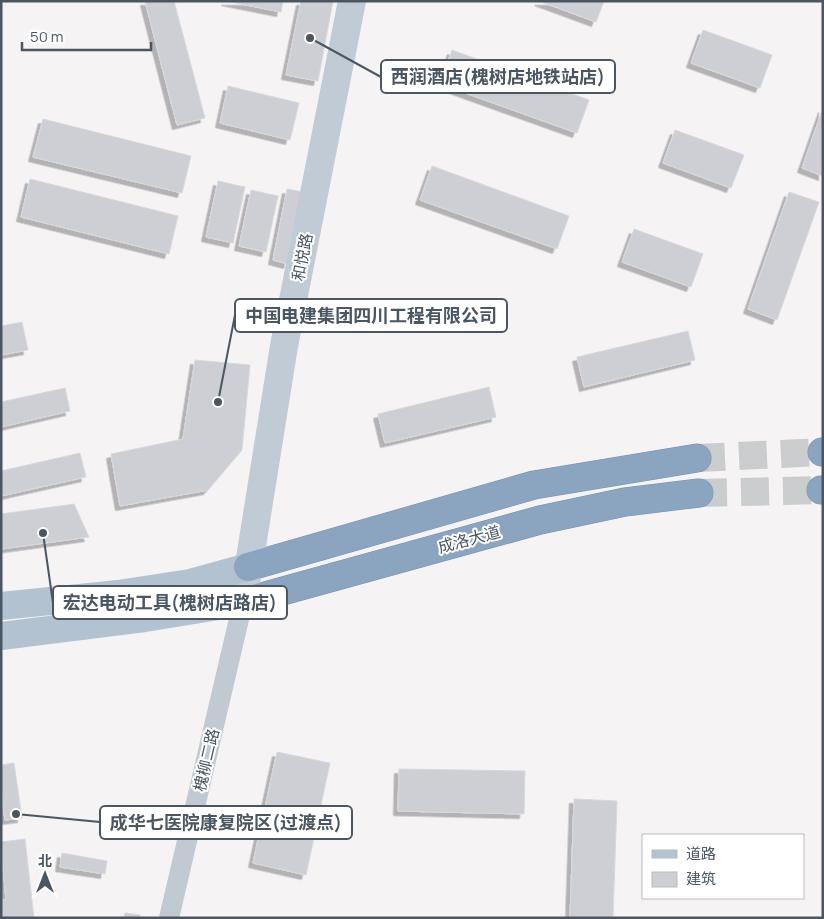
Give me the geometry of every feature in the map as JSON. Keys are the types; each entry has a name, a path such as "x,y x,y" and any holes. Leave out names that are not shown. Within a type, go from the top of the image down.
{"highway":[{"name":"成洛大道","path":"248,567 534,485 697,458"},
{"name":"成洛大道","path":"243,602 540,520 625,502 699,493"}],"main road":[{"path":"1,606 127,593 190,582 248,567"},
{"path":"1,636 145,618 243,602"}],"street":[{"name":"和悦路","path":"243,602 284,346 352,1"},
{"name":"槐柳二路","path":"169,918 243,602"}],"building":[{"path":"145,1 174,1 205,118 177,125"},
{"path":"226,1 283,1 281,12"},
{"path":"301,1 333,1 318,81 286,75"},
{"path":"539,1 604,1 596,22"},
{"path":"703,30 772,55 760,88 691,63"},
{"path":"452,50 589,100 577,133 440,84"},
{"path":"228,86 299,103 290,140 220,123"},
{"path":"823,108 823,176 802,168"},
{"path":"43,119 191,156 182,193 33,157"},
{"path":"675,130 744,155 731,188 663,163"},
{"path":"432,166 569,216 557,249 420,200"},
{"path":"30,179 178,216 169,254 21,217"},
{"path":"218,181 245,187 233,243 206,237"},
{"path":"287,189 303,192 288,264 273,260"},
{"path":"251,190 278,196 266,252 239,246"},
{"path":"789,192 819,202 777,320 748,309"},
{"path":"634,229 703,254 691,287 622,262"},
{"path":"22,322 28,350 1,355 1,326"},
{"path":"688,331 695,360 584,387 577,357"},
{"path":"195,360 250,365 242,450 208,490 120,506 111,454 183,439"},
{"path":"489,387 496,417 385,443 378,414"},
{"path":"65,388 70,411 1,427 1,402"},
{"path":"80,453 86,477 1,496 1,471"},
{"path":"74,504 89,537 1,549 1,514"},
{"path":"277,752 330,763 306,875 253,863"},
{"path":"14,763 22,818 5,820 1,791 1,765"},
{"path":"399,769 525,771 524,814 398,811"},
{"path":"574,799 617,801 613,918 570,918"},
{"path":"25,839 34,918 1,918 1,900 6,900 1,842"},
{"path":"62,853 107,861 105,874 60,867"},
{"path":"125,913 140,915 140,918 124,918"}],"tunnel":[{"path":"697,458 822,452"},
{"path":"699,493 821,490"}],"place":[{"name":"西润酒店(槐树店地铁站店)","path":"310,38"},
{"name":"中国电建集团四川工程有限公司","path":"218,402"},
{"name":"宏达电动工具(槐树店路店)","path":"43,533"},
{"name":"成华七医院康复院区(过渡点)","path":"16,814"}]}
